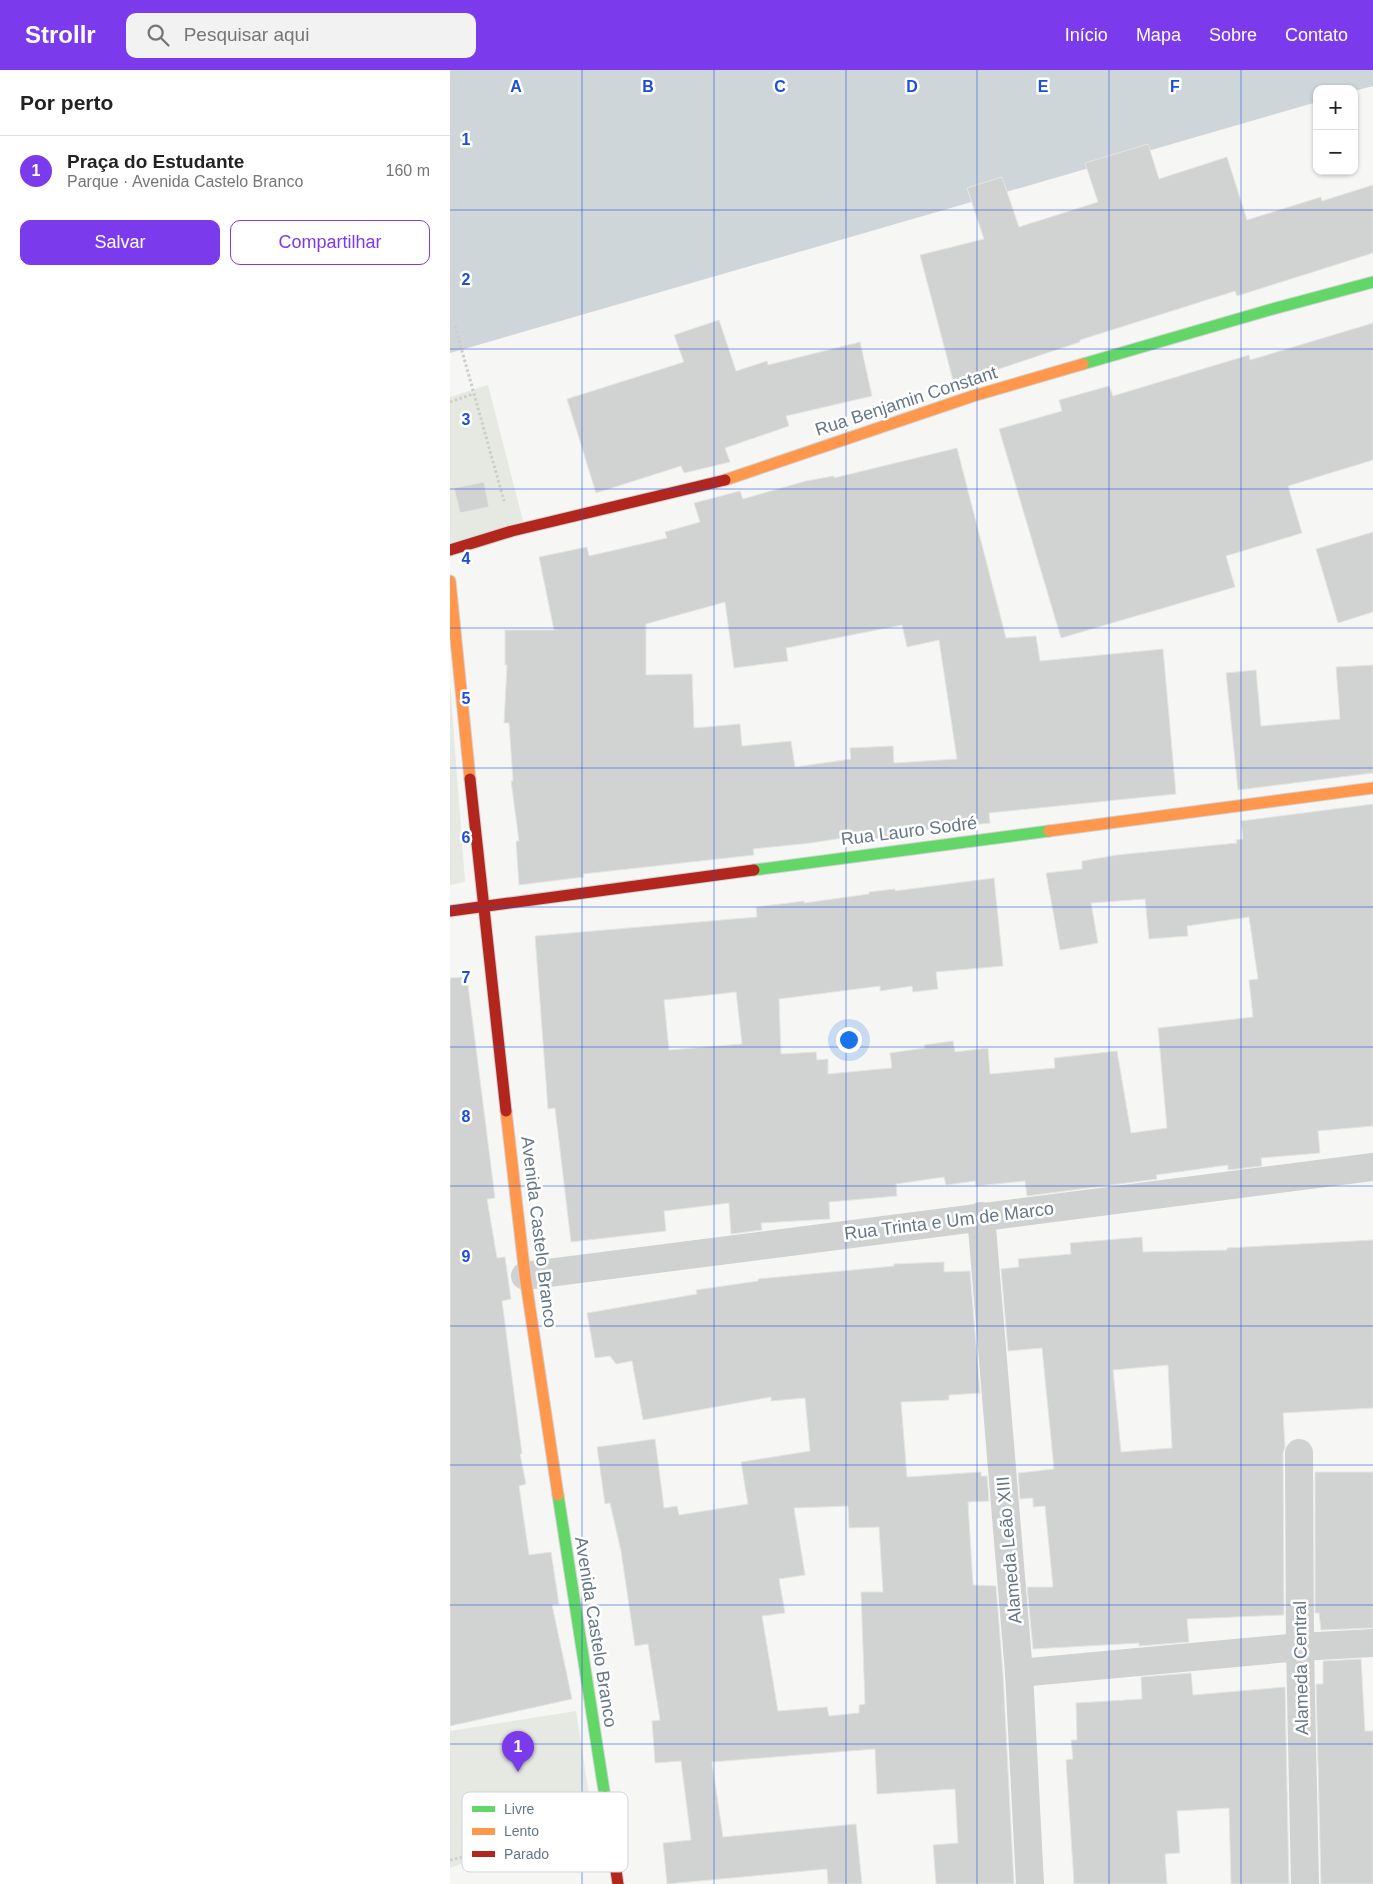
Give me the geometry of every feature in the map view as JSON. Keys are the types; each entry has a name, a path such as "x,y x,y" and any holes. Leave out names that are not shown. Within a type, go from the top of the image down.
{"street":[{"name":"Rua Benjamin Constant","path":"450,550 512,531 727,479 973,396 1269,310 1373,282"},
{"name":"Avenida Castelo Branco","path":"450,581 483,905 525,1276 602,1792"},
{"name":"Rua Lauro Sodré","path":"450,910 1373,788"},
{"name":"Rua Trinta e Um de Marco","path":"525,1276 1373,1167"},
{"name":"Alameda Leão XIII","path":"981,1216 1019,1673 1030,1884"},
{"name":"Alameda Central","path":"1299,1453 1300,1647 1305,1884"},
{"path":"1019,1673 1300,1647 1373,1643"}],"path":[{"path":"455,326 512,531"},
{"path":"450,402 473,394"}],"shaded area":[{"path":"450,70 1373,70 1373,86 1358,90 1358,85 1313,85 1313,103 450,353"},
{"path":"488,385 523,521 450,544 450,397"},
{"path":"450,683 465,882 450,885"},
{"path":"576,1711 589,1792 462,1792 462,1863 450,1868 450,1731"}],"building":[{"path":"1148,144 1159,179 1227,157 1247,220 1321,197 1322,201 1373,185 1373,253 1237,296 1235,291 1080,340 1080,342 954,384 920,255 984,239 967,188 1002,177 1019,227 1098,202 1085,163"},
{"path":"719,320 736,371 767,361 768,365 860,342 872,396 786,416 789,426 725,448 730,462 684,473 681,466 596,493 567,399 684,362 674,335"},
{"path":"1373,323 1373,460 1288,486 1302,533 1226,556 1235,587 1061,638 999,429 1062,411 1059,400 1109,386 1113,396 1249,355 1250,360"},
{"path":"957,448 1006,638 1036,636 1040,661 1163,649 1176,794 989,813 990,823 898,833 898,836 856,841 855,836 753,849 754,855 583,874 584,877 519,885 516,841 519,841 511,781 513,781 509,723 504,723 507,665 505,665 505,630 554,630 539,557 587,547 589,556 667,538 665,532 700,522 694,503 740,491 743,499 806,481 834,476 834,478","holes":["725,602 734,668 788,661 786,648 902,625 907,647 939,640 957,759 894,763 893,746 850,748 851,759 795,767 791,741 742,746 740,724 694,728 692,674 646,675 646,624"]},
{"path":"484,482 489,507 460,513 454,488"},
{"path":"1373,532 1373,612 1338,623 1316,549"},
{"path":"1373,665 1373,773 1238,790 1226,673 1256,670 1261,726 1340,719 1336,667"},
{"path":"1373,804 1373,1126 1318,1131 1320,1153 1261,1158 1262,1166 1228,1170 1228,1165 1156,1175 1157,1179 1027,1196 1025,1181 976,1186 975,1181 946,1185 944,1177 896,1184 897,1196 829,1202 830,1219 761,1223 762,1230 731,1234 729,1203 664,1211 666,1231 571,1242 555,1108 548,1109 535,936 757,917 756,907 804,901 804,903 869,894 869,892 895,889 895,891 994,878 1003,966 936,972 938,989 913,992 912,986 880,991 880,986 779,999 781,1054 816,1052 817,1060 828,1059 828,1074 892,1068 890,1053 925,1048 924,1045 953,1041 955,1052 988,1048 990,1074 1055,1068 1054,1058 1117,1051 1131,1133 1167,1128 1158,1028 1253,1017 1249,980 1258,979 1249,917 1187,926 1188,936 1149,939 1145,899 1091,903 1098,943 1060,950 1046,873 1082,869 1082,861 1117,855 1237,843 1236,840 1243,839 1241,821","holes":["736,992 742,1044 669,1050 664,1000"]},
{"path":"467,977 495,1198 487,1199 497,1258 505,1257 511,1299 502,1301 522,1454 520,1454 526,1484 519,1486 529,1555 551,1552 559,1604 552,1605 572,1699 450,1726 450,978"},
{"path":"1142,1237 1143,1252 1227,1250 1227,1248 1373,1240 1373,1408 1283,1413 1285,1447 1283,1453 1284,1615 1187,1619 1189,1642 1139,1646 1139,1643 1033,1649 1027,1587 1053,1587 1045,1506 1033,1507 1033,1498 1020,1499 1018,1473 1054,1469 1042,1348 1008,1351 1001,1269 1019,1267 1018,1259 1071,1254 1070,1243","holes":["1168,1365 1172,1448 1121,1452 1113,1370"]},
{"path":"944,1262 944,1272 970,1271 980,1393 949,1395 949,1400 901,1402 907,1477 981,1472 981,1476 987,1476 989,1501 968,1502 973,1585 996,1586 1003,1674 1014,1884 936,1884 933,1845 958,1843 955,1789 877,1794 875,1749 712,1762 723,1837 856,1824 862,1884 828,1884 827,1869 667,1884 663,1843 691,1840 681,1761 655,1763 652,1721 660,1720 648,1644 635,1646 621,1551 610,1503 605,1504 597,1447 655,1439 664,1508 677,1506 679,1515 748,1504 741,1462 810,1451 805,1398 771,1401 771,1397 643,1420 632,1361 616,1364 610,1356 595,1358 587,1313 697,1294 696,1290 758,1281 758,1279 894,1266 894,1264","holes":["848,1506 849,1528 879,1527 883,1592 861,1592 865,1704 859,1705 859,1713 829,1716 827,1707 778,1711 762,1616 785,1613 779,1579 805,1575 794,1508"]},
{"path":"1315,1472 1373,1472 1373,1628 1321,1630 1319,1613 1315,1613"},
{"path":"1361,1659 1365,1731 1373,1731 1373,1884 1321,1884 1316,1684 1323,1684 1323,1661"},
{"path":"1191,1673 1193,1695 1285,1687 1289,1884 1231,1884 1229,1808 1177,1811 1180,1853 1165,1854 1167,1884 1074,1884 1066,1760 1073,1759 1071,1740 1077,1740 1076,1703 1142,1699 1141,1677"}],"traffic: fast":[{"path":"1083,364 1373,282"},
{"path":"754,870 1049,831"},
{"path":"558,1495 604,1792"}],"traffic: slow":[{"path":"725,480 973,396 1083,364"},
{"path":"450,581 470,779"},
{"path":"1049,831 1373,788"},
{"path":"506,1111 525,1276 558,1495"}],"traffic: jam":[{"path":"450,550 512,531 725,480"},
{"path":"470,779 506,1111"},
{"path":"450,911 754,870"},
{"path":"616,1872 618,1884"}],"place":[{"name":"Praça do Estudante","path":"518,1772"}]}
